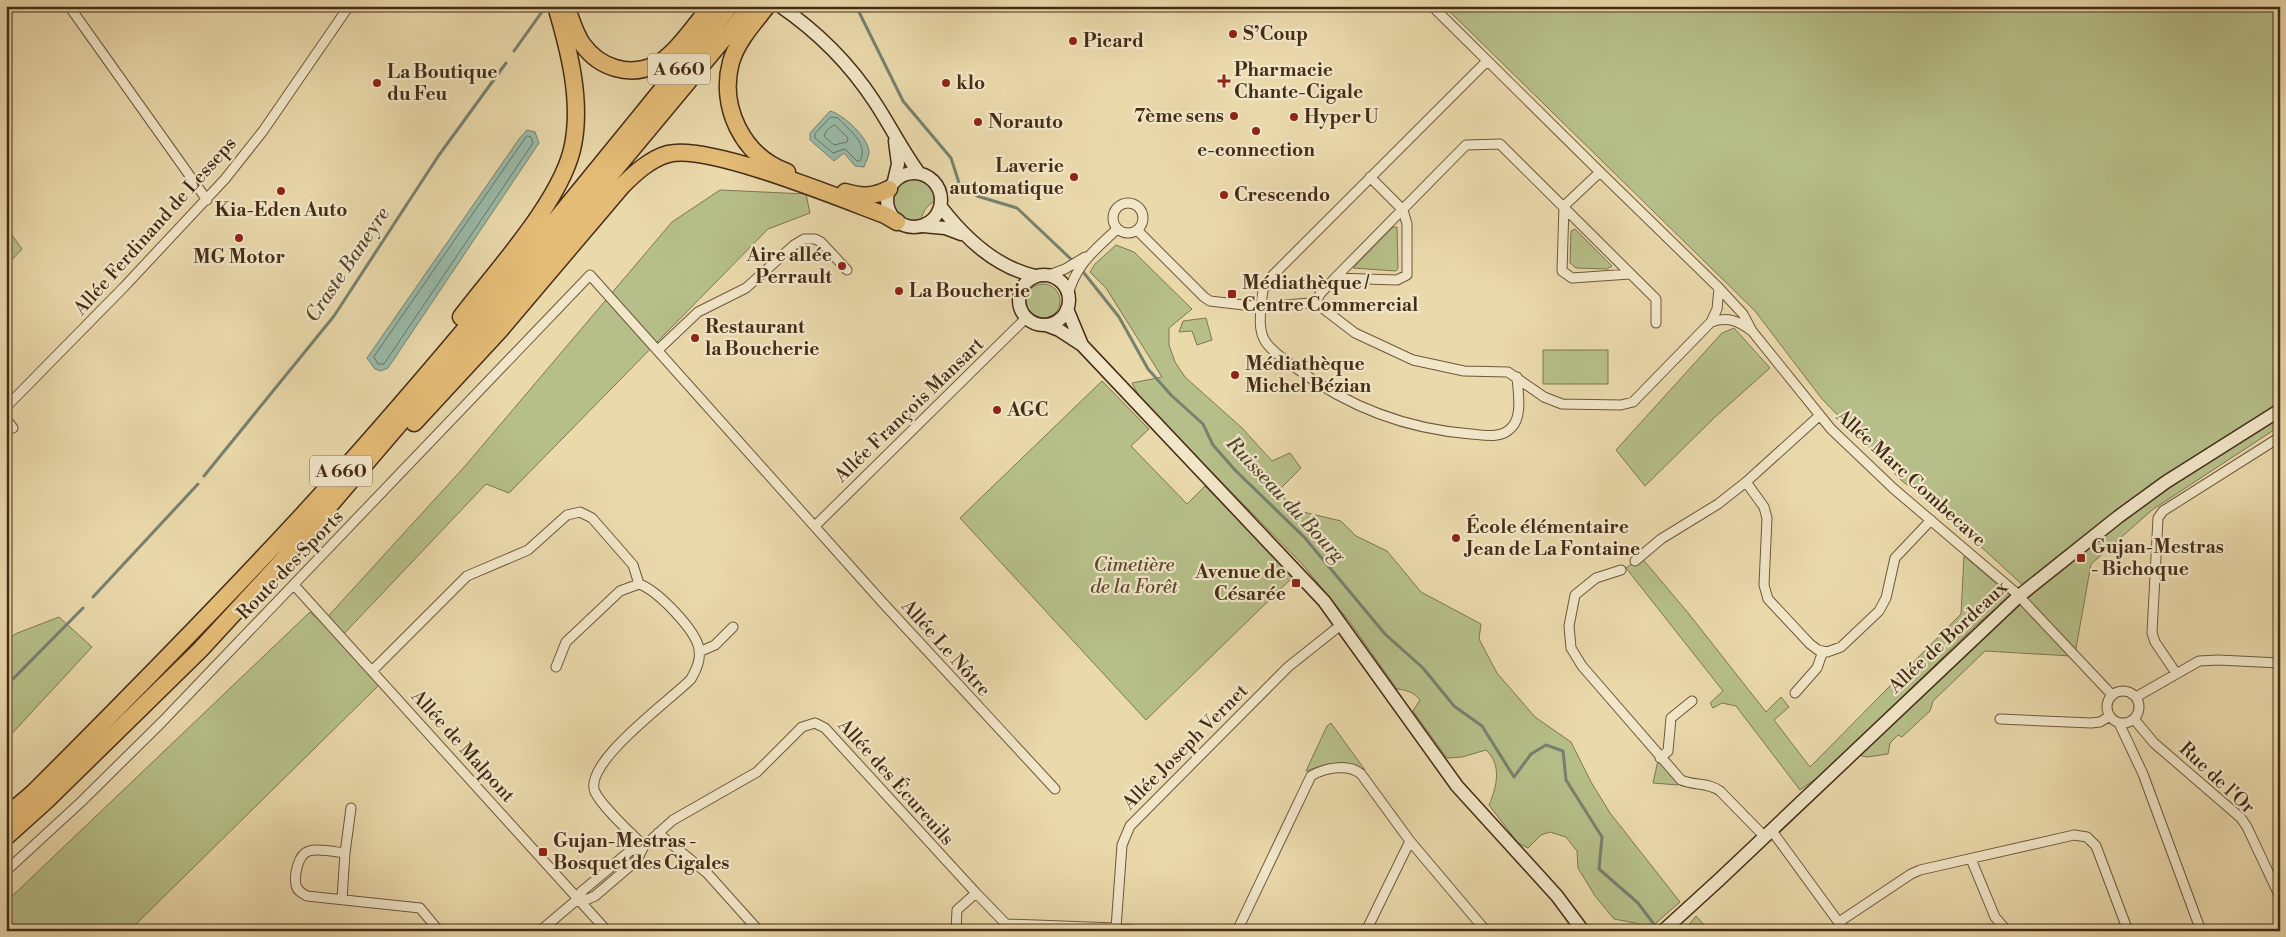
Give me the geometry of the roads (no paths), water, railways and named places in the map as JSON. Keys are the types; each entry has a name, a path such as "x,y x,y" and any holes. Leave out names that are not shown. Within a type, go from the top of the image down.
{"highway":[{"path":"197,628 436,350 548,203 568,163 575,129 576,105 573,82 556,6"},
{"path":"566,6 583,44 598,61 615,70 633,70 655,65 675,49 711,6"},
{"name":"A 660","path":"6,816 54,772 197,628 321,495 460,336 730,6"},
{"name":"A 660","path":"6,837 47,800 200,650 283,560 537,264 751,6"},
{"path":"767,6 744,36 732,60 727,90 733,119 740,133 759,155 783,170 861,196 871,196 891,185"},
{"path":"283,560 386,454 500,330 622,186 644,166 656,159 682,152 714,156 884,215 897,222"}],"street":[{"path":"69,6 207,200"},
{"name":"Allée Ferdinand de Lesseps","path":"6,407 207,200 263,131 349,6"},
{"name":"Allée Marc Combecave","path":"1432,6 1719,288 1743,314 1752,330 1819,416 1894,489 2019,596"},
{"path":"782,7 819,36 845,62 874,101 919,173 935,182 940,190 941,207 937,216 922,226"},
{"path":"1487,60 1269,279 1262,294 1261,328 1265,341 1289,363 1316,383 1344,399 1399,422 1465,434 1490,436 1503,434 1511,429 1517,420 1517,377"},
{"path":"893,134 898,164 891,185 887,207 897,222 905,226 945,228 964,235"},
{"path":"1315,304 1320,294 1335,278 1466,145 1500,144 1656,300 1656,323"},
{"path":"1600,172 1564,206 1562,268 1564,273 1572,278 1630,274"},
{"path":"891,185 901,176 919,173"},
{"path":"1335,278 1397,280 1407,275 1407,224 1403,210 1370,177"},
{"path":"1130,203 1139,207 1143,216 1141,226 1137,230 1129,233 1117,229 1113,221 1114,212 1120,205 1130,203"},
{"path":"941,207 964,235 1005,266 1035,276 1049,275 1065,269 1089,255"},
{"path":"1082,345 1067,309 1068,295 1073,277 1089,255 1117,229"},
{"path":"1137,230 1204,297 1216,303 1261,307 1304,302 1315,304 1355,333 1413,360 1464,371 1508,372 1555,403 1570,405 1627,405 1646,392 1711,322 1717,309 1719,288"},
{"path":"659,349 698,312 746,288 794,245 804,239 815,239 821,242 846,270"},
{"path":"1005,266 1020,293"},
{"name":"Allée Le Nôtre","path":"590,275 659,349 956,684 1055,789"},
{"name":"Route des Sports","path":"6,871 81,802 162,722 590,275"},
{"path":"1049,275 1062,282 1068,295"},
{"path":"1035,276 1023,286 1020,293 1019,306 1026,318 1032,322 1059,330 1082,345 1308,582 1342,624 1457,786 1576,918 1592,931"},
{"path":"1046,325 1060,319 1067,309"},
{"name":"Allée François Mansart","path":"815,526 1026,318"},
{"name":"Allée Marc Combecave","path":"1711,322 1729,319 1739,322 1752,330"},
{"name":"Allée de Bordeaux","path":"1668,927 2019,596 2069,554 2134,505 2280,410"},
{"path":"1635,562 1661,539 1715,507 1746,482 1819,416"},
{"path":"6,420 13,428"},
{"path":"2176,673 2155,642 2152,633 2158,518 2163,510 2280,437"},
{"path":"1746,482 1764,507 1767,518 1764,578 1768,599 1810,644 1823,651 1832,651 1841,647 1879,611 1886,598 1895,558 1931,520"},
{"path":"373,670 467,576 528,550 567,515 580,512 592,518 633,565 639,584 654,593 688,628 696,640 699,652 697,667 691,679 619,745 603,763 595,776 594,788 599,798 644,846"},
{"path":"1621,570 1596,578 1575,595 1570,626 1571,648 1582,666 1681,780 1692,784 1712,786 1768,834 1839,922 1844,931"},
{"path":"556,667 566,642 620,591 639,584"},
{"name":"Allée de Malpont","path":"294,585 373,670 607,931"},
{"path":"2019,596 2112,695"},
{"name":"Allée Joseph Vernet","path":"1116,928 1122,845 1130,826 1288,667 1342,624"},
{"path":"699,652 715,645 733,627"},
{"path":"1795,693 1817,668 1823,651"},
{"path":"2136,697 2194,663 2205,660 2280,663"},
{"path":"2119,723 2134,719 2140,706 2136,697 2126,691 2118,691 2112,695 2107,704 2110,716 2119,723 2142,774 2201,931"},
{"path":"1660,758 1668,751 1671,718 1692,701"},
{"path":"2000,719 2092,723 2100,722 2110,716"},
{"name":"Rue de l'Or","path":"2134,719 2154,743 2240,818 2247,827 2280,897"},
{"name":"Allée des Écureuils","path":"540,931 630,851 644,846 685,811 757,772 802,727 815,723 825,728 976,894 1006,924 1033,928 1116,928 1140,931"},
{"path":"1237,931 1310,776 1343,768 1356,770 1410,841 1486,931"},
{"path":"342,899 345,853 351,808"},
{"path":"658,834 713,878 759,931"},
{"path":"1839,922 1910,874 1920,870 2074,835 2087,837 2099,852 2128,931"},
{"path":"1366,931 1410,841"},
{"path":"345,853 310,850 303,854 298,861 296,886 300,892 307,896 420,908 439,931"},
{"path":"1971,859 1995,917 2007,931"},
{"path":"956,931 957,910 976,894"},
{"path":"1576,918 1583,931"}],"water":[{"path":"830,111 842,117 865,140 869,152 864,167 855,166 844,153 834,161 810,140 810,133"},
{"path":"527,130 535,132 539,143 388,368 381,371 375,369 367,358"}],"waterway":[{"name":"Ruisseau du Bourg","path":"856,6 903,101 951,158 960,186 977,196 1017,208 1074,262"},
{"name":"Craste Baneyre","path":"514,51 544,9"},
{"name":"Craste Baneyre","path":"204,476 334,316 439,155 506,63"},
{"name":"Ruisseau du Bourg","path":"1080,268 1119,317 1148,369 1171,395 1203,424 1213,445 1235,470 1305,538 1385,634 1423,668 1454,706 1482,726 1514,777 1531,754 1546,745 1563,751 1566,780 1602,837 1599,869 1638,903 1659,931"},
{"name":"Craste Baneyre","path":"93,597 198,484"},
{"name":"Craste Baneyre","path":"6,686 83,608"}],"place":[{"name":"S’Coup","path":"1233,34"},
{"name":"Picard","path":"1073,41"},
{"name":"Pharmacie Chante-Cigale","path":"1224,81"},
{"name":"La Boutique du Feu","path":"377,83"},
{"name":"klo","path":"946,83"},
{"name":"7ème sens","path":"1234,116"},
{"name":"Hyper U","path":"1294,117"},
{"name":"Norauto","path":"978,122"},
{"name":"e-connection","path":"1256,131"},
{"name":"Laverie automatique","path":"1074,177"},
{"name":"Kia-Eden Auto","path":"281,191"},
{"name":"Crescendo","path":"1224,195"},
{"name":"MG Motor","path":"239,238"},
{"name":"Aire allée Perrault","path":"842,266"},
{"name":"La Boucherie","path":"899,291"},
{"name":"Médiathèque / Centre Commercial","path":"1232,294"},
{"name":"Restaurant la Boucherie","path":"695,338"},
{"name":"Médiathèque Michel Bézian","path":"1235,375"},
{"name":"AGC","path":"997,410"},
{"name":"École élémentaire Jean de La Fontaine","path":"1456,538"},
{"name":"Gujan-Mestras - Bichoque","path":"2081,558"},
{"name":"Avenue de Césarée","path":"1296,583"},
{"name":"Gujan-Mestras - Bosquet des Cigales","path":"543,852"}],"park label":[{"name":"Cimetière de la Forêt","path":"1134,576"}]}
